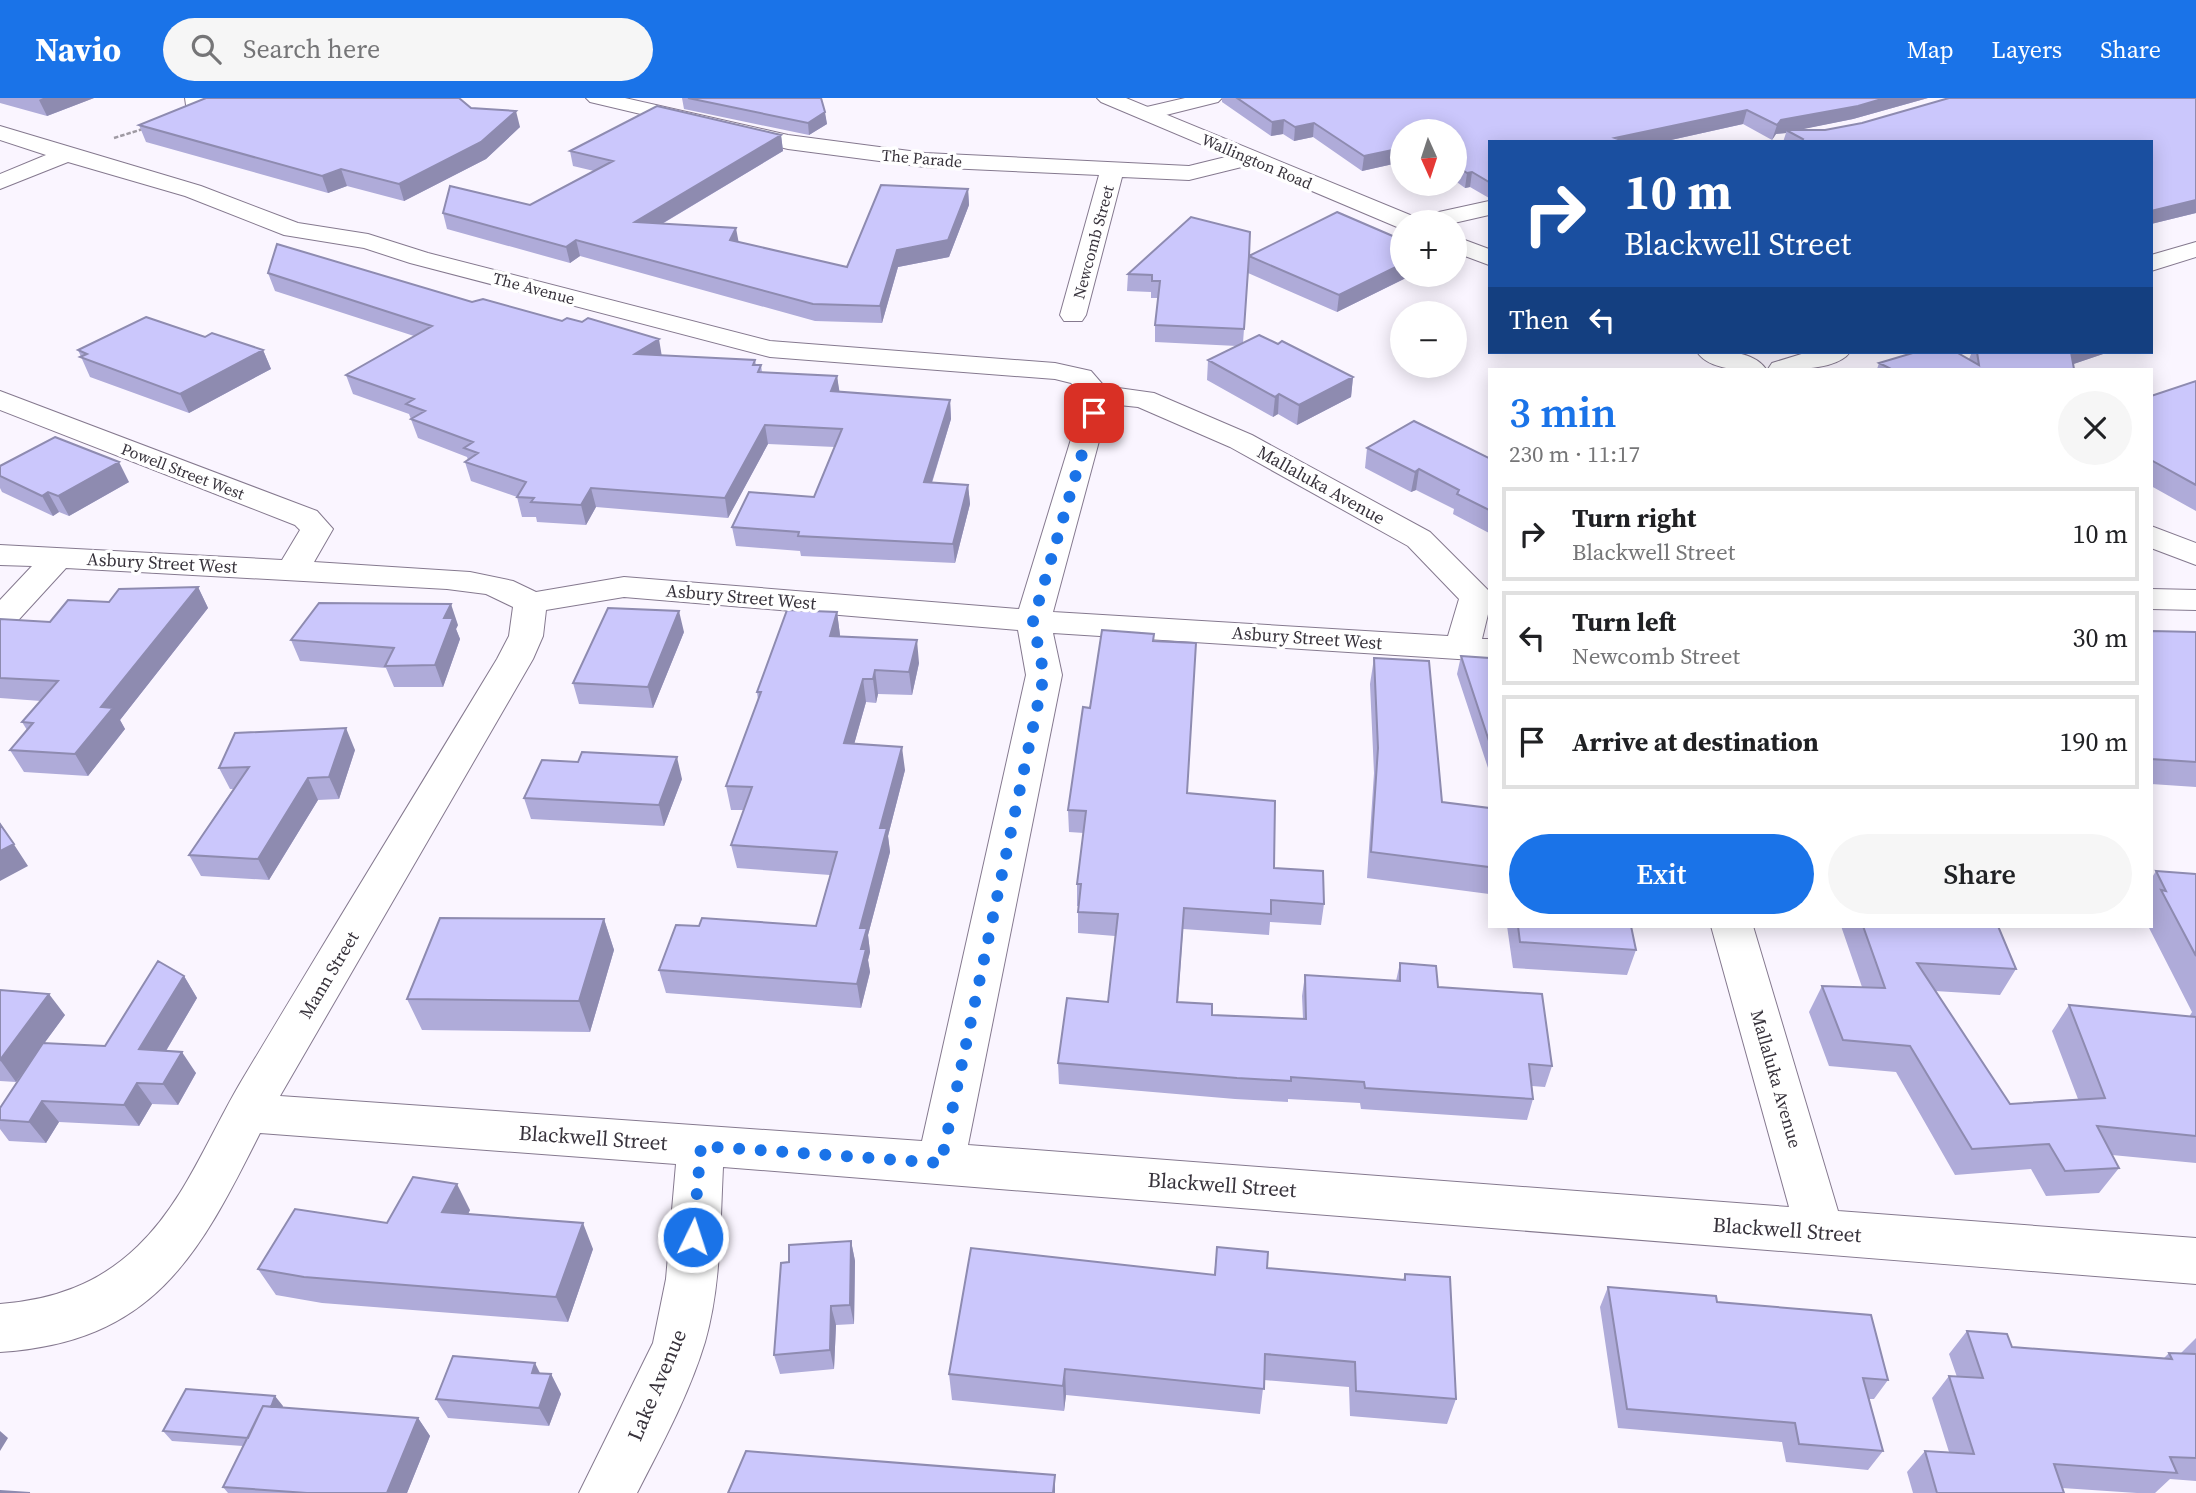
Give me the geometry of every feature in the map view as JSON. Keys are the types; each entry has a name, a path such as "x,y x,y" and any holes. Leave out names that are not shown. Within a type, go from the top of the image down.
{"street":[{"name":"The Parade","path":"597,98 788,142 925,160 1189,173 1250,158"},
{"name":"Wallington Road","path":"1108,98 1390,215"},
{"path":"1146,114 1211,98"},
{"name":"The Avenue","path":"0,133 193,191 293,230 368,241 419,258 770,349 1019,367 1088,386"},
{"path":"0,182 68,155"},
{"name":"Newcomb Street","path":"1073,315 1112,170"},
{"path":"1467,213 1488,208"},
{"path":"1467,249 1488,258"},
{"path":"2153,262 2196,249"},
{"path":"1716,354 1750,368"},
{"path":"1785,368 1830,354"},
{"path":"941,1163 1044,675 1033,621 1094,413 1088,386"},
{"name":"Mallaluka Avenue","path":"1088,386 1144,399 1241,441 1419,539 1476,597 1476,649"},
{"name":"Powell Street West","path":"0,400 306,518 317,529 312,544 291,570"},
{"path":"2153,537 2196,555"},
{"name":"Asbury Street West","path":"0,555 291,570 496,585 517,594 530,604 624,587 1033,621 1476,649"},
{"path":"0,620 58,558"},
{"path":"2153,599 2196,600"},
{"name":"Mann Street","path":"0,1328 32,1327 84,1311 123,1292 158,1261 186,1223 247,1113 515,659 526,636 530,604"},
{"name":"Mallaluka Avenue","path":"1733,928 1820,1232"},
{"name":"Blackwell Street","path":"247,1113 941,1163 2196,1261"},
{"name":"Lake Avenue","path":"607,1493 673,1358 684,1324 691,1283 701,1146"}],"path":[{"path":"68,155 135,130 160,126 182,116 197,99"}],"building":[{"path":"206,98 459,98 471,108 516,111 481,142 399,184 341,169 322,176 139,125"},
{"path":"688,98 821,98 825,112 808,123"},
{"path":"1237,98 1885,98 1858,106 1781,120 1777,125 1747,110 1615,138 1621,140 1488,140 1488,181 1472,172 1467,173 1467,119 1390,119 1390,151 1364,156 1314,123 1295,127 1284,120 1272,122"},
{"path":"1949,98 2196,98 2196,200 2153,211 2153,140 1802,140 1786,130 1825,130 1862,123"},
{"path":"657,106 781,135 635,222 736,228 730,240 847,267 881,185 968,189 948,240 897,250 880,306 813,304 576,240 566,247 443,213 450,186 530,205 613,161 570,151"},
{"path":"1337,212 1390,235 1390,270 1339,295 1249,256"},
{"path":"1191,217 1250,232 1244,329 1155,325 1160,281 1152,281 1152,275 1128,274"},
{"path":"277,244 472,302 483,299 562,321 567,318 582,322 588,318 659,339 635,354 755,360 753,365 761,365 758,372 837,376 831,391 950,400 924,482 968,485 953,544 798,536 799,532 732,527 749,492 814,497 842,429 765,425 725,498 591,488 581,505 531,502 534,498 517,497 526,482 465,462 478,453 464,448 473,442 411,419 425,411 406,404 414,399 346,375 432,326 268,273"},
{"path":"146,317 205,337 212,333 263,350 180,394 80,357 87,354 78,350"},
{"path":"1259,335 1278,344 1282,341 1353,377 1299,405 1279,394 1275,397 1208,360"},
{"path":"1909,354 1960,354 1979,365 1977,354 2071,354 2074,368 1889,368 1879,363"},
{"path":"2196,381 2196,485 2153,461 2153,395"},
{"path":"1414,421 1488,458 1488,510 1457,494 1459,490 1419,469 1415,472 1367,448"},
{"path":"55,437 119,462 58,496 48,492 42,496 0,476 0,466"},
{"path":"198,587 101,707 113,708 75,754 10,750 33,723 22,722 58,681 0,678 0,619 50,622 68,600 109,602 119,589"},
{"path":"319,603 451,604 444,618 453,618 435,665 385,666 394,648 291,640"},
{"path":"608,608 679,611 648,687 573,683"},
{"path":"787,610 837,612 830,636 917,640 909,672 875,670 873,679 863,679 844,743 902,747 880,828 887,828 860,928 867,928 861,949 866,949 857,984 659,970 676,925 699,926 702,918 816,926 837,852 731,845 752,787 726,786 761,692 757,692"},
{"path":"1102,630 1154,634 1153,641 1196,643 1187,793 1275,801 1274,868 1323,871 1324,904 1271,900 1271,914 1184,908 1177,1002 1212,1004 1212,1015 1306,1019 1305,975 1400,981 1400,963 1436,966 1438,987 1542,994 1552,1066 1529,1064 1533,1099 1365,1088 1364,1082 1291,1077 1291,1081 1237,1078 1058,1063 1067,998 1108,1002 1118,914 1078,912 1081,884 1077,884 1086,811 1068,810 1083,707 1090,708"},
{"path":"2153,631 2196,632 2196,762 2153,759"},
{"path":"1461,656 1488,658 1488,738"},
{"path":"1374,658 1429,661 1442,802 1488,808 1488,867 1371,852 1378,748"},
{"path":"346,728 329,777 308,778 258,859 189,855 249,767 219,768 235,733"},
{"path":"582,752 677,757 659,805 524,798 542,760 578,762"},
{"path":"0,824 14,844 0,851"},
{"path":"2156,871 2196,874 2196,956 2161,890 2166,891"},
{"path":"440,918 604,919 579,1001 407,999"},
{"path":"1518,928 1631,928 1636,950 1520,942"},
{"path":"1864,928 1999,928 2016,969 1917,963 2010,1104 2105,1098 2069,1005 2196,1017 2196,1136 2097,1126 2119,1168 2065,1171 2049,1144 1972,1149 1910,1046 1843,1040 1822,986 1885,988"},
{"path":"158,961 184,976 139,1049 182,1052 163,1084 137,1083 124,1105 42,1101 29,1122 0,1120 0,1108 43,1043 105,1046"},
{"path":"0,990 49,994 0,1060"},
{"path":"413,1177 457,1184 442,1212 583,1223 556,1297 304,1277 258,1269 295,1209 387,1223"},
{"path":"851,1241 850,1305 831,1306 830,1350 774,1355 781,1263 789,1262 789,1245"},
{"path":"1217,1247 1268,1252 1267,1268 1405,1280 1405,1274 1450,1277 1456,1399 1356,1391 1355,1362 1265,1354 1264,1389 1065,1369 1063,1386 949,1374 971,1248 1215,1275"},
{"path":"1608,1287 1716,1296 1717,1302 1871,1315 1888,1380 1863,1378 1883,1451 1799,1444 1795,1423 1627,1409"},
{"path":"1967,1331 2007,1334 2012,1347 2172,1359 2169,1353 2196,1354 2196,1458 2170,1457 2177,1473 2054,1464 2064,1493 1937,1493 1925,1451 1974,1454 1949,1376 1983,1378"},
{"path":"453,1356 535,1363 532,1373 551,1374 539,1408 436,1399"},
{"path":"186,1389 275,1396 271,1407 263,1406 248,1438 163,1431"},
{"path":"263,1406 418,1418 387,1493 307,1493 223,1487"},
{"path":"746,1451 1055,1475 1053,1493 728,1493"}],"route":[{"path":"693,1237 701,1146 941,1163 1044,675 1033,621 1094,413"}]}
